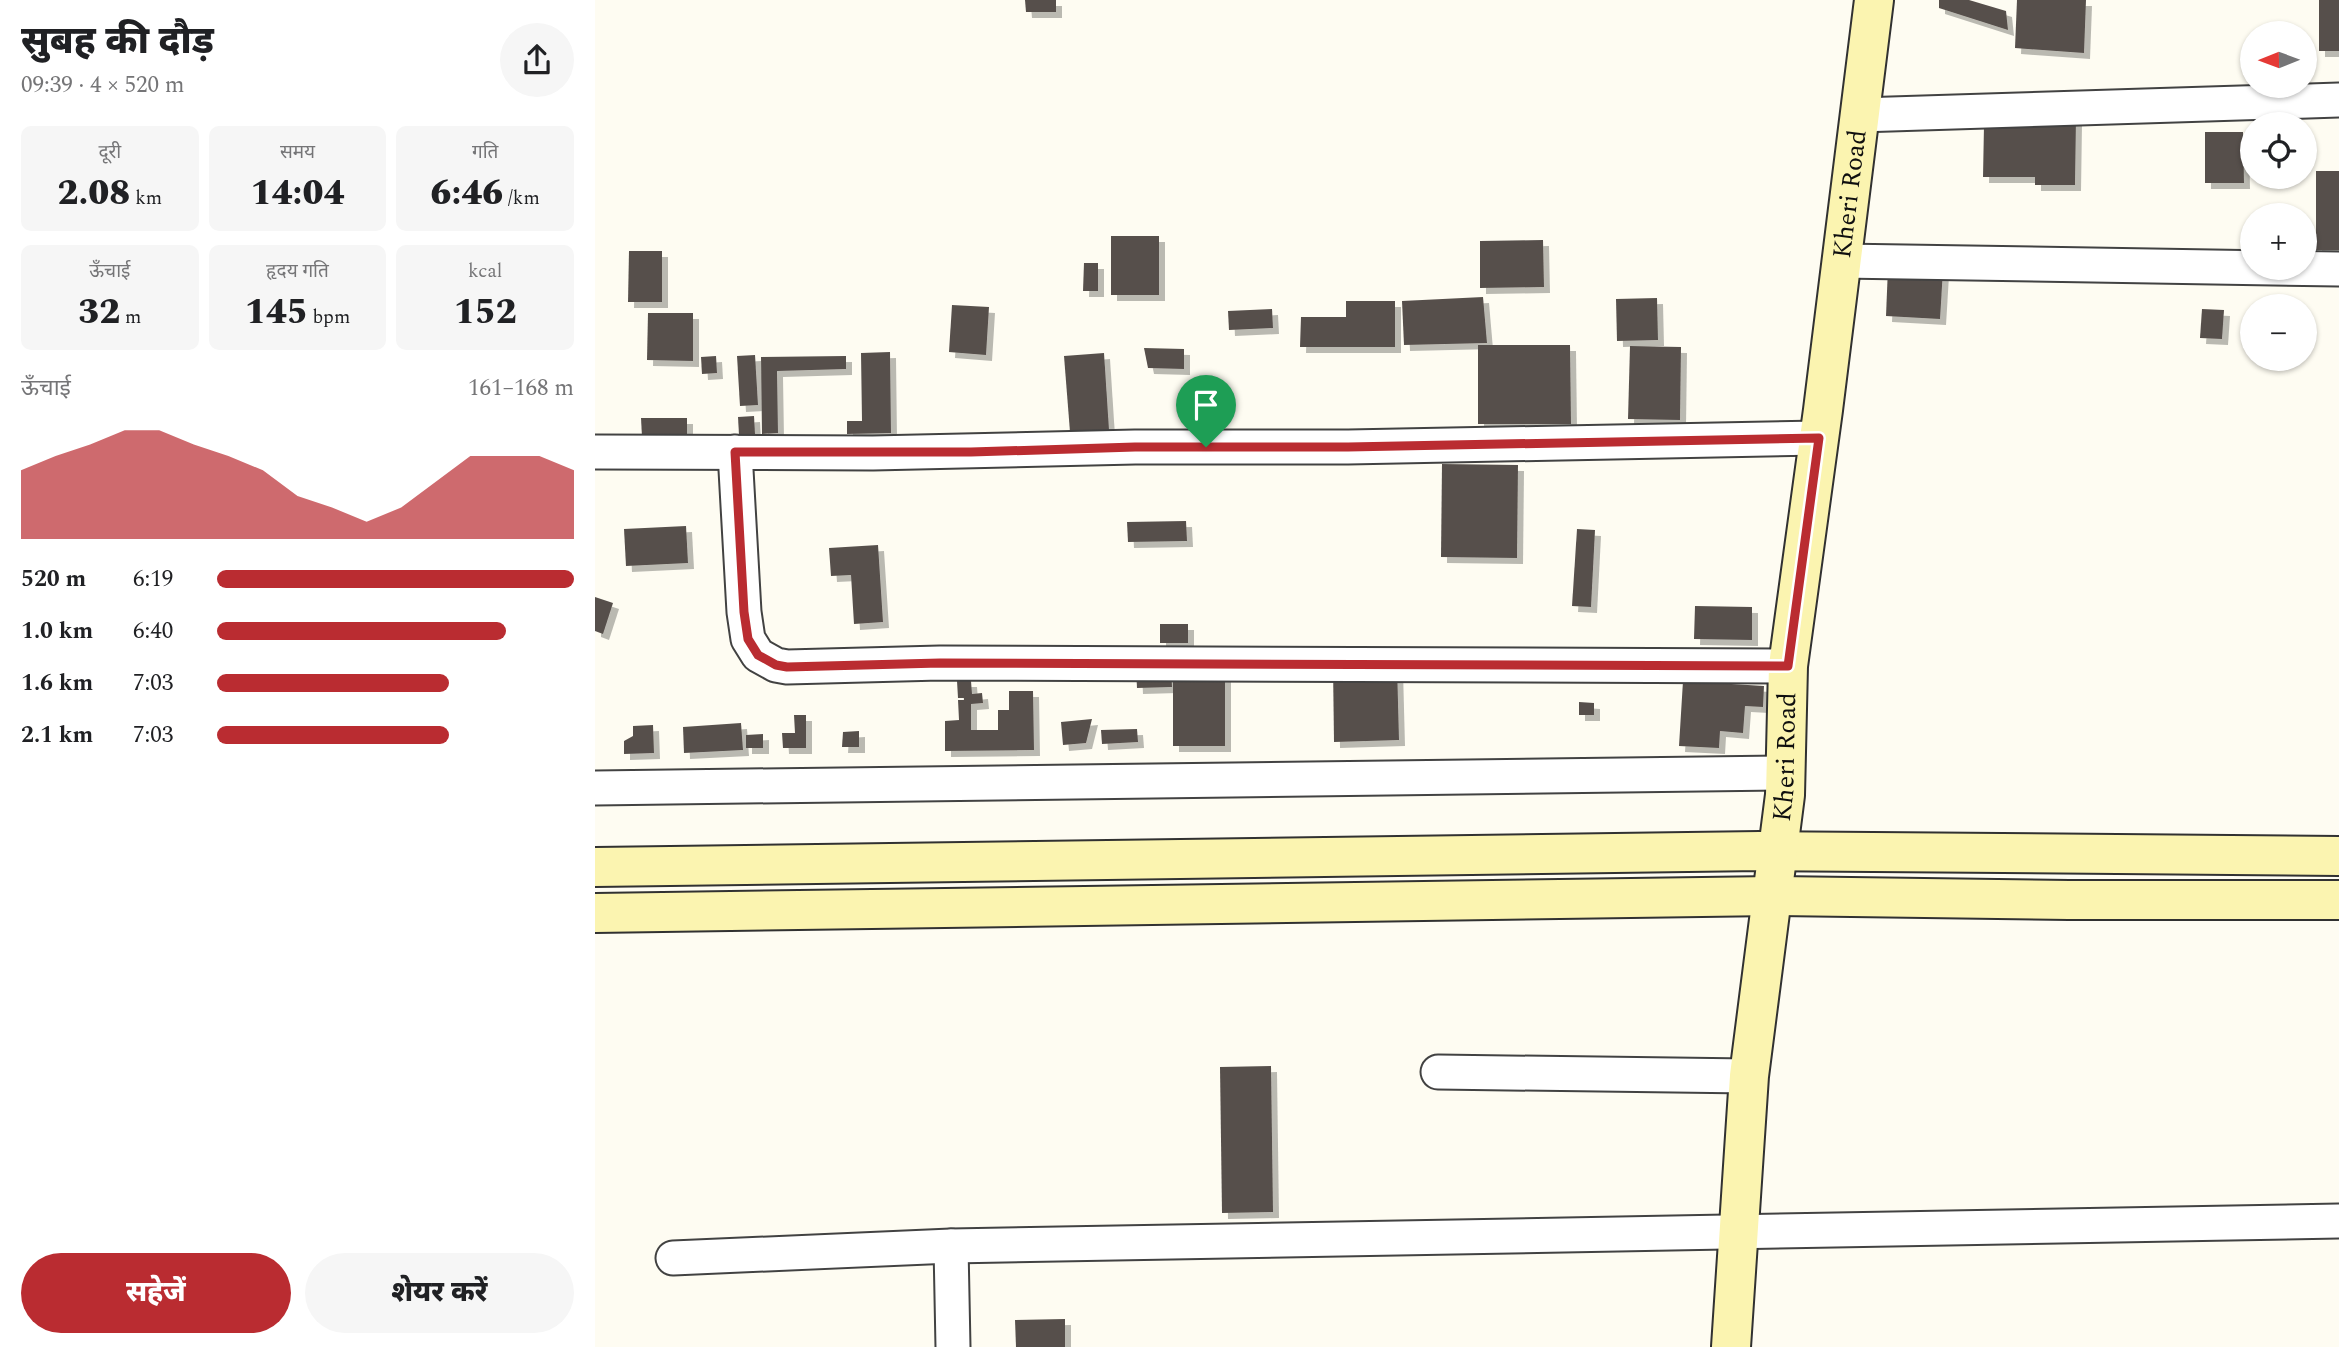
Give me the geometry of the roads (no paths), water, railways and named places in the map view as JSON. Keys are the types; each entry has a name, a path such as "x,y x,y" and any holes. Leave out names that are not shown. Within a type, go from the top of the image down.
{"street":[{"name":"Kheri Road","path":"1731,1347 1749,1076 1785,795 1788,666 1874,0"},
{"path":"1859,115 2339,100"},
{"path":"1841,261 2339,269"},
{"path":"595,452 971,452 1135,447 1348,447 1819,438"},
{"path":"735,452 744,612 748,639 758,655 776,665 787,667 940,663 1788,666"},
{"path":"595,788 1785,773"},
{"path":"595,867 1778,851 2339,856"},
{"path":"595,913 1773,896 2069,901 2339,900"},
{"path":"1438,1072 1749,1076"},
{"path":"673,1258 951,1246 2339,1221"},
{"path":"951,1246 953,1347"}]}
